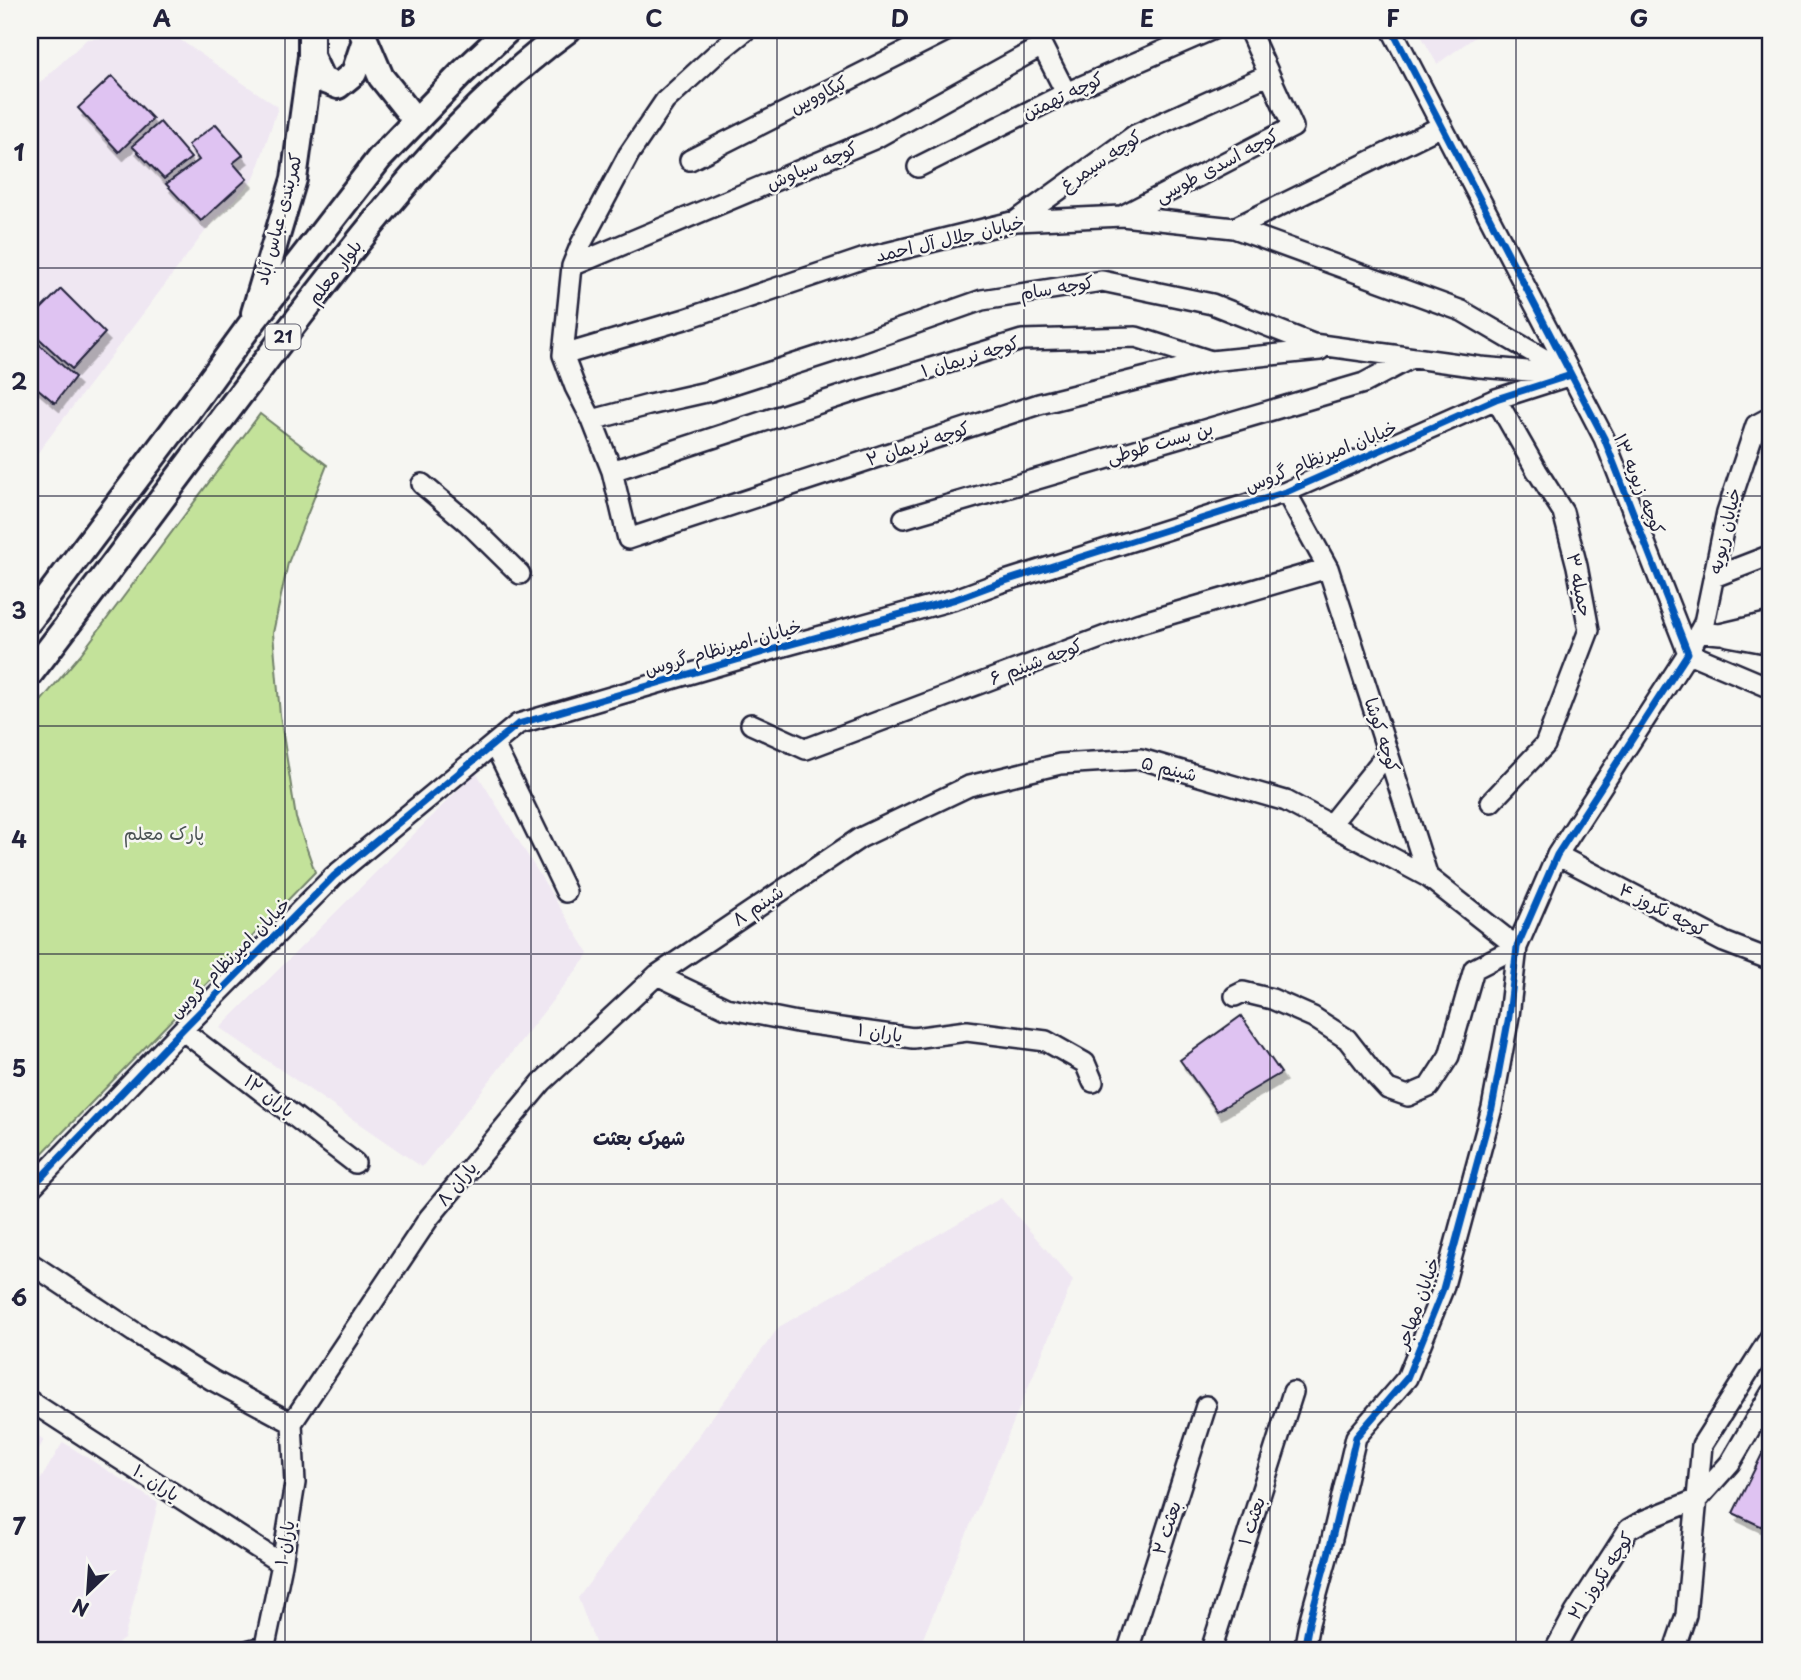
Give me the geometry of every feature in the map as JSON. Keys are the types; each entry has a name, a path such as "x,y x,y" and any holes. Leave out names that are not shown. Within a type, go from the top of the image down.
{"main road":[{"name":"کمربندی عباس آباد","path":"251,324 293,179 311,56 311,30"},
{"name":"بلوار معلم","path":"30,620 251,324 379,159 462,73 508,30"},
{"name":"بلوار معلم","path":"30,674 266,359 353,248 485,99 568,30"},
{"path":"311,56 322,80 338,86 354,73 363,35"},
{"path":"363,35 381,77 416,121"}],"street":[{"path":"612,471 563,355 572,266 629,154 665,101 746,30"},
{"name":"کیکاووس","path":"690,160 948,30"},
{"name":"کوچه تهمتن","path":"918,167 1066,93 1210,30"},
{"name":"کوچه اسدی طوسی","path":"1122,216 1293,127 1249,30"},
{"name":"کوچه زیویه ۱۳","path":"1392,30 1604,438 1688,653"},
{"path":"1038,38 1066,93"},
{"name":"کوچه سیاوش","path":"572,266 874,139 1038,38"},
{"name":"کوچه سیمرغ","path":"1016,221 1135,135 1268,75"},
{"path":"1234,228 1442,126"},
{"name":"خیابان جلال آل احمد","path":"563,355 862,259 1016,221 1122,216 1234,228 1462,311 1571,375"},
{"name":"کوچه سام","path":"592,420 711,391 982,300 1102,281 1212,304 1313,344 1480,367 1571,375"},
{"name":"کوچه نریمان ۱","path":"612,471 1022,340 1136,337 1211,361 1339,348"},
{"name":"بن بست طوطی","path":"904,518 1364,383 1411,358"},
{"name":"کوچه نریمان ۲","path":"612,471 628,539 1040,404 1211,361"},
{"name":"خیابان امیرنظام گروس","path":"30,1189 181,1030 334,876 518,724 956,599 1286,492 1496,399 1571,375"},
{"name":"جمیله ۳","path":"1491,802 1545,745 1589,630 1563,512 1496,399"},
{"name":"خیابان زیویه","path":"1688,653 1704,623 1727,512 1756,425 1771,417"},
{"path":"422,484 467,522 520,573"},
{"name":"کوچه کوشا","path":"1286,492 1328,568 1428,877"},
{"path":"1714,576 1771,555"},
{"name":"کوچه شبنم ۶","path":"751,724 806,749 1140,623 1328,568"},
{"path":"1720,635 1771,622"},
{"path":"1699,632 1771,644"},
{"path":"1235,996 1244,992 1272,999 1313,1017 1347,1039 1388,1089 1408,1096 1429,1087 1449,1056 1474,969 1517,947 1557,855 1688,653 1771,688"},
{"path":"494,744 566,891"},
{"path":"1330,825 1387,754"},
{"name":"شبنم ۵","path":"860,838 970,786 1060,764 1140,759 1286,801 1428,877"},
{"name":"شبنم ۸","path":"657,975 860,838"},
{"name":"کوچه نکروز ۴","path":"1557,855 1724,942 1771,960"},
{"path":"1428,877 1517,947"},
{"name":"خیابان مهاجر","path":"1304,1650 1308,1623 1330,1547 1356,1437 1407,1378 1443,1289 1492,1108 1509,1016 1517,947"},
{"name":"یاران ۱","path":"657,975 726,1008 797,1022 913,1038 968,1031 1046,1041 1086,1063 1093,1082"},
{"name":"یاران ۸","path":"292,1423 429,1218 541,1082 657,975"},
{"name":"باران ۱۲","path":"181,1030 355,1163"},
{"path":"30,1263 212,1380 292,1423"},
{"path":"1674,1650 1686,1615 1702,1445 1771,1336"},
{"name":"بعثت ۱","path":"1211,1650 1293,1392"},
{"path":"1698,1499 1730,1463 1771,1394"},
{"name":"یاران ۱۰","path":"30,1401 282,1564"},
{"name":"بعثت ۲","path":"1128,1650 1206,1406"},
{"name":"یاران ۱","path":"261,1649 282,1564 296,1483 292,1423"},
{"name":"کوچه نکروز ۲۱","path":"1555,1650 1574,1614 1629,1529 1698,1499"}],"shaded area":[{"path":"1418,30 1485,30 1437,64"},
{"path":"173,35 278,107 254,179 210,225 30,463 30,92 87,39"},
{"path":"476,772 589,954 422,1167 220,1028"},
{"path":"1001,1198 1073,1280 918,1650 598,1650 578,1598 779,1327"},
{"path":"30,1430 44,1440 30,1464"},
{"path":"63,1442 158,1503 124,1639 108,1650 30,1650 30,1497"}],"green space":[{"name":"پارک معلم","path":"260,414 327,465 288,563 273,633 280,715 296,818 315,872 30,1166 30,714 80,655"}],"building":[{"path":"112,76 153,119 119,152 78,108"},
{"path":"160,122 191,158 164,179 132,146"},
{"path":"216,124 243,155 233,163 247,179 201,221 166,184 199,160 188,145"},
{"path":"61,289 105,333 72,369 30,330 30,320"},
{"path":"30,336 75,377 55,403 30,382"},
{"path":"1241,1016 1281,1073 1217,1111 1180,1060"},
{"path":"1769,1440 1771,1525 1767,1529 1733,1513"}],"cycle path":[{"path":"1304,1650 1356,1437 1407,1378 1443,1289 1492,1108 1509,1016 1517,947 1557,855 1688,653 1604,438 1392,30"},
{"path":"30,1189 334,876 518,724 956,599 1286,492 1496,399 1571,375"}],"district":[{"name":"شهرک بعثت","path":"639,1138"}]}
